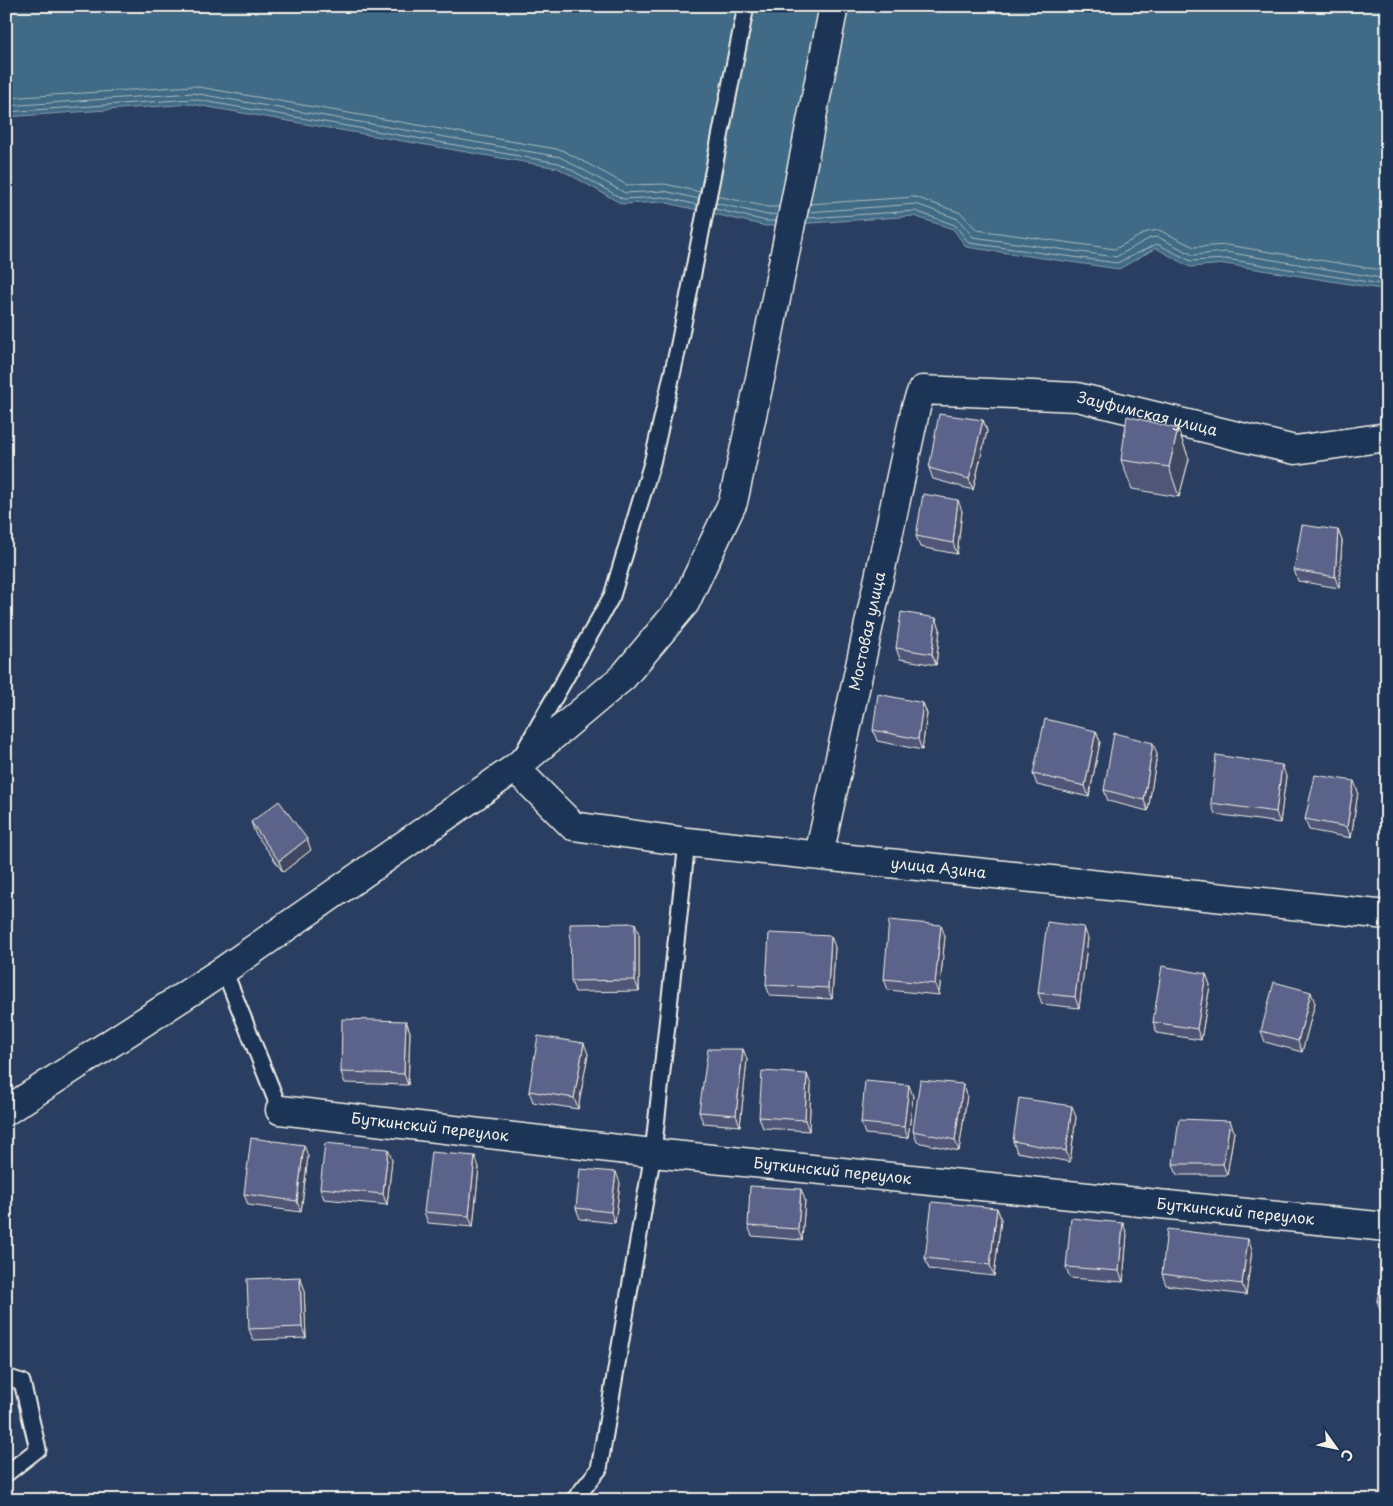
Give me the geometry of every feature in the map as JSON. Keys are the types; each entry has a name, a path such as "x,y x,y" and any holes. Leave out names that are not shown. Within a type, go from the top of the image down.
{"street":[{"path":"6,1111 224,970 515,768 623,677 684,603 733,502 761,374 834,6"},
{"name":"Зауфимская улица","path":"916,407 922,390 1077,397 1294,450 1387,437"},
{"name":"Мостовая улица","path":"819,855 916,407"},
{"name":"улица Азина","path":"515,768 573,826 687,842 1387,915"},
{"name":"Буткинский переулок","path":"280,1110 653,1153 1387,1227"}],"lane":[{"path":"515,768 612,596 652,463 679,344 746,6"},
{"path":"574,1500 599,1469 653,1153 687,842"},
{"path":"224,970 280,1110"},
{"path":"6,1377 22,1382 38,1449 6,1474"}],"water":[{"path":"6,6 1387,6 1387,290 1225,264 1190,267 1156,248 1119,269 966,247 953,229 914,216 766,226 663,202 622,204 558,168 191,104 6,117"}],"building":[{"path":"939,414 983,420 969,479 929,468"},
{"path":"1127,416 1178,429 1169,467 1121,460"},
{"path":"923,494 958,500 953,543 916,536"},
{"path":"1302,525 1338,530 1335,577 1294,570"},
{"path":"901,612 936,618 932,654 896,648"},
{"path":"878,694 923,703 918,739 873,730"},
{"path":"1045,719 1096,731 1085,786 1033,774"},
{"path":"1114,733 1153,743 1144,800 1104,790"},
{"path":"1216,755 1282,765 1276,812 1211,803"},
{"path":"1315,775 1354,781 1347,827 1305,819"},
{"path":"279,801 307,839 279,861 251,822"},
{"path":"889,920 941,925 935,984 884,979"},
{"path":"1047,922 1084,927 1075,997 1038,993"},
{"path":"635,923 635,980 571,981 570,924"},
{"path":"769,933 831,936 828,988 766,985"},
{"path":"1162,966 1206,974 1197,1029 1153,1022"},
{"path":"1274,982 1311,992 1298,1041 1261,1031"},
{"path":"342,1019 406,1021 404,1074 341,1072"},
{"path":"538,1036 584,1043 574,1098 529,1091"},
{"path":"708,1049 743,1049 736,1115 699,1112"},
{"path":"762,1071 807,1074 805,1120 759,1117"},
{"path":"920,1080 963,1084 955,1140 913,1131"},
{"path":"865,1081 909,1085 904,1127 861,1123"},
{"path":"1019,1098 1072,1106 1066,1151 1013,1141"},
{"path":"1179,1119 1230,1121 1223,1164 1173,1164"},
{"path":"251,1138 304,1145 297,1201 244,1194"},
{"path":"325,1143 388,1149 383,1194 320,1188"},
{"path":"431,1152 475,1156 469,1216 424,1212"},
{"path":"580,1169 616,1172 611,1212 576,1208"},
{"path":"750,1186 801,1189 798,1229 748,1226"},
{"path":"932,1202 997,1208 990,1265 925,1258"},
{"path":"1071,1218 1123,1223 1119,1271 1066,1267"},
{"path":"1167,1229 1248,1239 1242,1284 1162,1274"},
{"path":"1387,1258 1387,1303 1377,1301"},
{"path":"300,1277 302,1327 249,1329 247,1279"}]}
